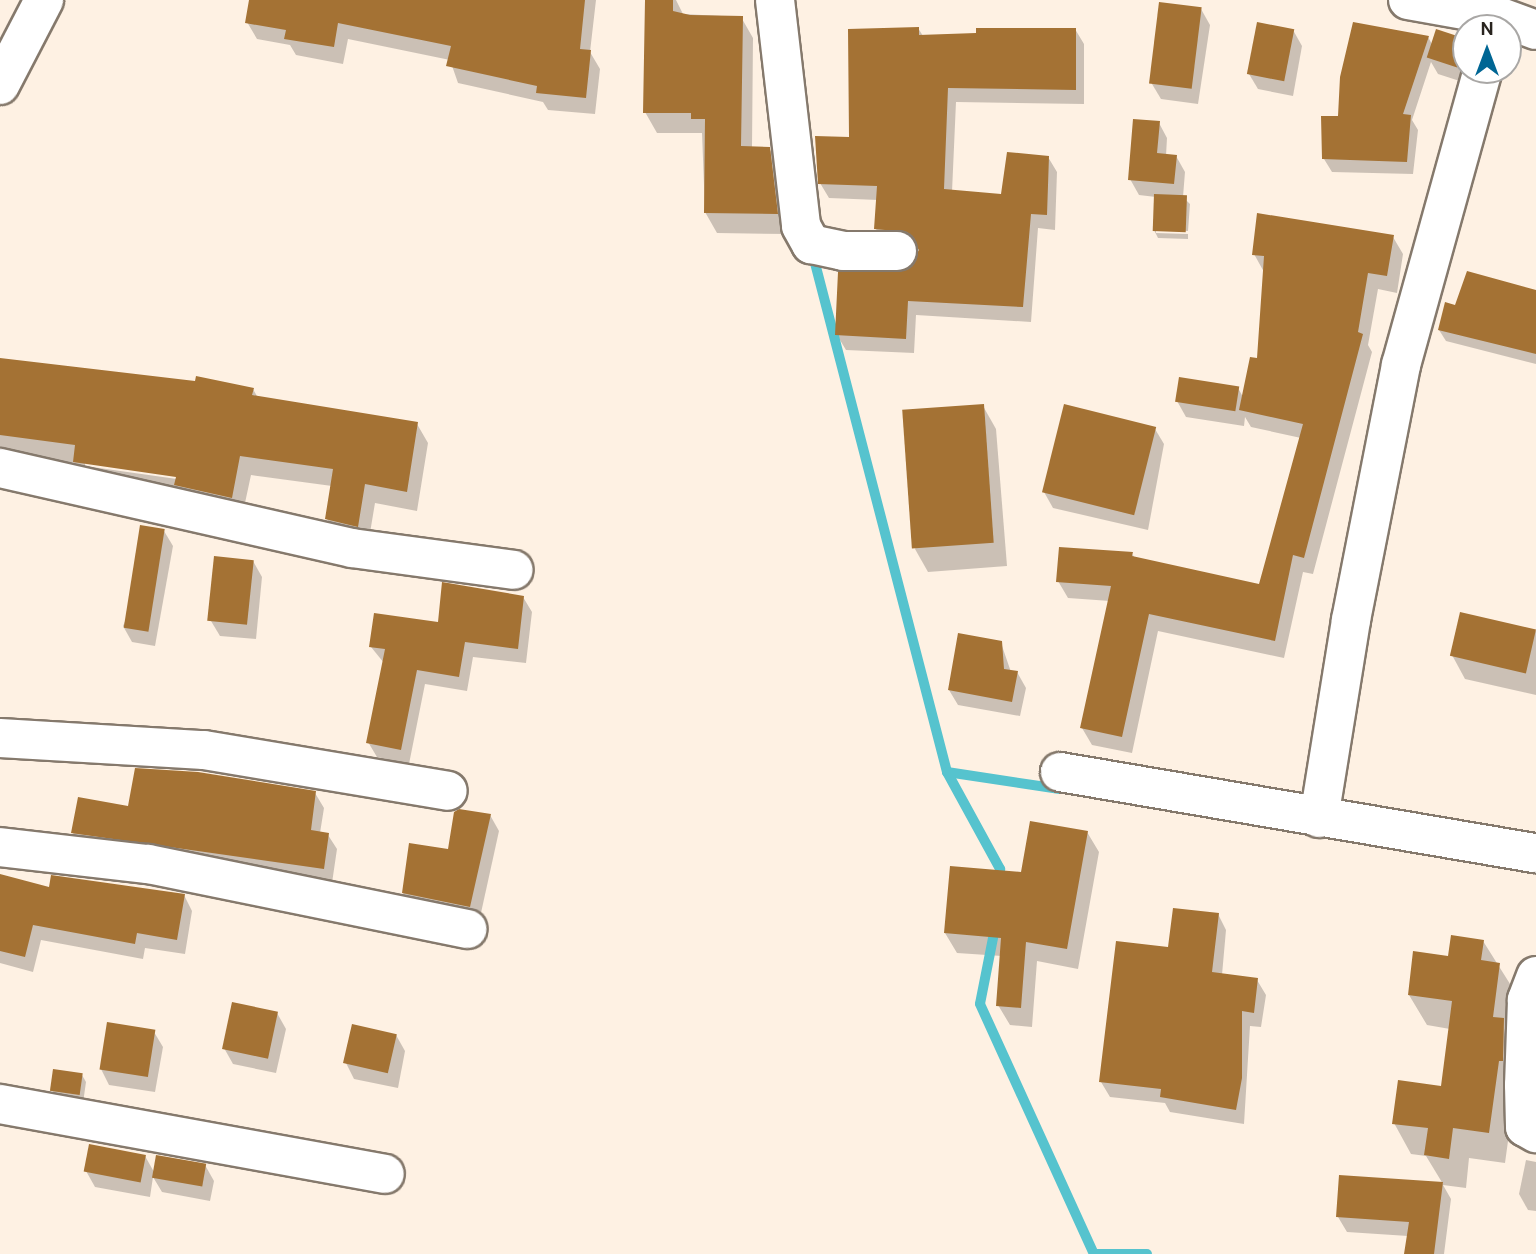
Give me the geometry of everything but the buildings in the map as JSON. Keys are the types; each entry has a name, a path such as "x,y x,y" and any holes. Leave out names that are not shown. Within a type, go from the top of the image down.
{"street":[{"path":"0,85 44,0"},
{"path":"775,0 801,226 811,244 843,251 897,251"},
{"path":"1408,0 1493,14"},
{"path":"1320,818 1401,365 1479,84"},
{"path":"0,468 352,548 514,570"},
{"path":"0,738 204,750 448,791"},
{"path":"1060,772 1536,853"},
{"path":"0,847 148,864 467,929"},
{"path":"1536,976 1527,1000 1524,1085 1525,1127 1536,1133"},
{"path":"0,1104 386,1174"}],"waterway":[{"path":"815,263 947,772 1000,869 1000,882"},
{"path":"947,772 1060,789"},
{"path":"995,928 980,1004 1094,1254"},
{"path":"1094,1254 1147,1254"}]}
